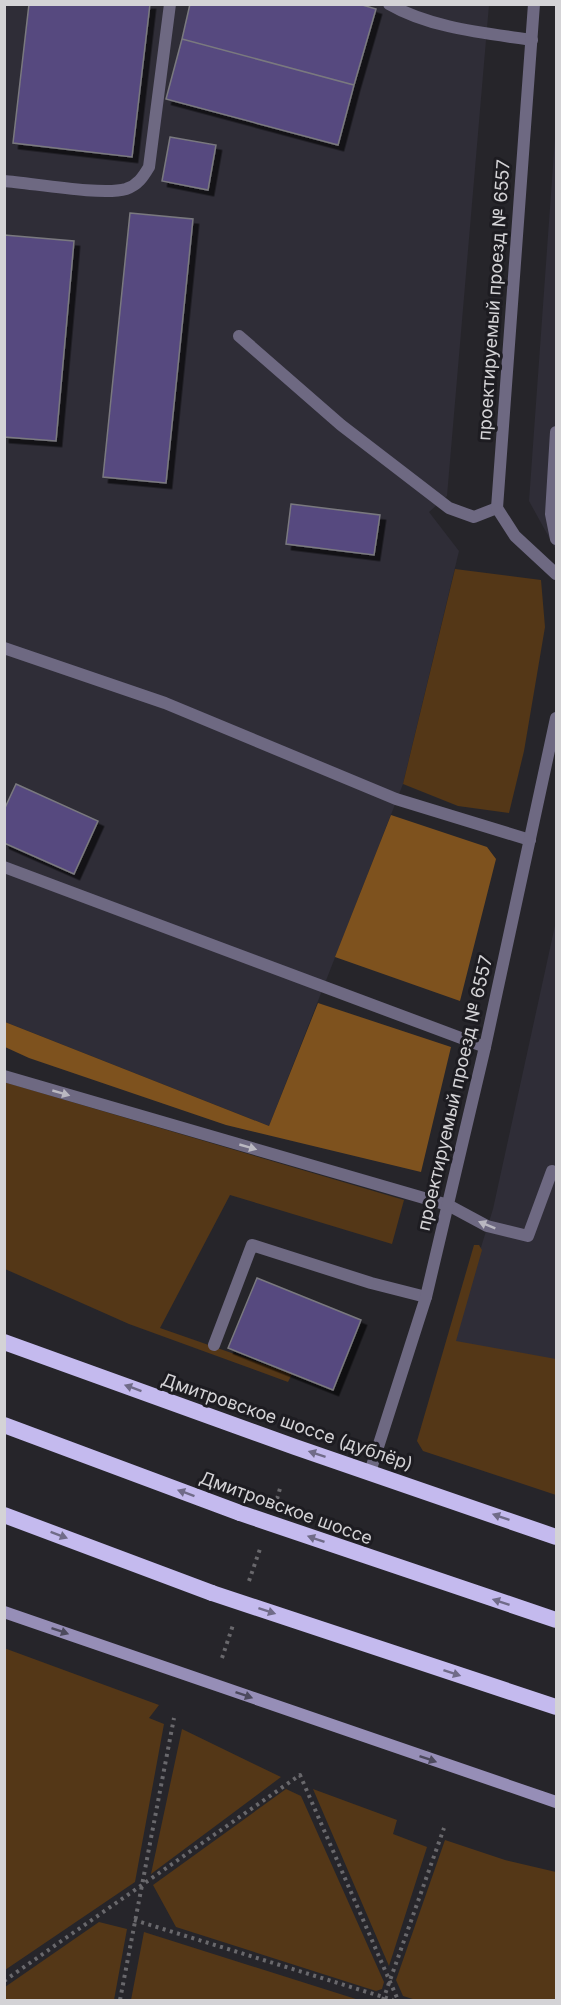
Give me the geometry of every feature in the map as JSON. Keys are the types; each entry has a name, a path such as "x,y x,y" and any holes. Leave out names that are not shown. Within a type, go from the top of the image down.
{"highway":[{"name":"Дмитровское шоссе (дублёр)","path":"4,1342 556,1537"},
{"name":"Дмитровское шоссе","path":"4,1425 240,1513 556,1620"},
{"path":"4,1515 212,1593 556,1707"}],"main road":[{"path":"4,1612 556,1802"}],"street":[{"path":"4,181 108,191 126,189 140,182 149,167 170,4"},
{"path":"389,4 432,21 486,34 532,40"},
{"name":"проектируемый проезд № 6557","path":"497,508 534,4"},
{"path":"238,336 340,425 449,508 474,517 497,508 515,536 556,574"},
{"path":"556,432 551,514 556,540"},
{"path":"4,648 165,703 396,799 530,840"},
{"name":"проектируемый проезд № 6557","path":"370,1472 426,1297 485,1047 556,718"},
{"path":"4,867 485,1047"},
{"path":"4,1076 448,1205 487,1226 528,1236 552,1171 556,1173"},
{"path":"214,1345 252,1245 371,1283 426,1297"}],"path":[{"path":"274,1507 282,1485"},
{"path":"248,1583 263,1539"},
{"path":"222,1658 237,1615"},
{"path":"120,2001 174,1718"},
{"path":"4,1982 300,1775 390,1982 396,2001 134,1920"},
{"path":"384,1999 444,1828"}],"shaded area":[{"path":"4,5 489,5 447,496 429,512 459,551 403,784 269,1126 5,1022"},
{"path":"556,124 556,550 529,501"},
{"path":"455,569 541,580 545,627 524,751 509,813 458,806 403,784"},
{"path":"391,815 487,847 496,859 460,1001 335,957"},
{"path":"556,921 556,1365 450,1346 493,1209"},
{"path":"318,1003 451,1047 421,1172 226,1125 29,1058 5,1047 5,1022 269,1126"},
{"path":"4,1082 404,1200 392,1244 230,1195 160,1328 292,1374 288,1382 129,1324 5,1269"},
{"path":"474,1245 479,1245 482,1250 456,1341 556,1359 556,1495 423,1451 417,1441"},
{"path":"4,1648 159,1705 149,1718 164,1724 135,1882 5,1970"},
{"path":"182,1729 281,1777 151,1874"},
{"path":"286,1789 301,1796 384,1982 382,1989 376,1991 176,1927 153,1885"},
{"path":"313,1789 397,1820 393,1834 427,1847 389,1966"},
{"path":"445,1840 505,1860 556,1872 556,2000 416,2000 403,1996 396,1980"},
{"path":"99,1922 127,1929 114,2000 5,2000 5,1987"},
{"path":"144,1932 359,2000 131,2000"}],"building":[{"path":"29,4 150,4 132,157 13,143"},
{"path":"190,4 359,4 376,9 354,85 182,39"},
{"path":"182,39 354,85 338,145 166,99"},
{"path":"170,137 216,145 208,190 162,181"},
{"path":"130,213 193,219 166,483 103,477"},
{"path":"4,235 74,241 56,441 4,437"},
{"path":"291,504 380,515 374,555 286,544"},
{"path":"16,784 98,821 74,874 4,843 4,810"},
{"path":"257,1278 361,1320 333,1390 228,1348"}]}
